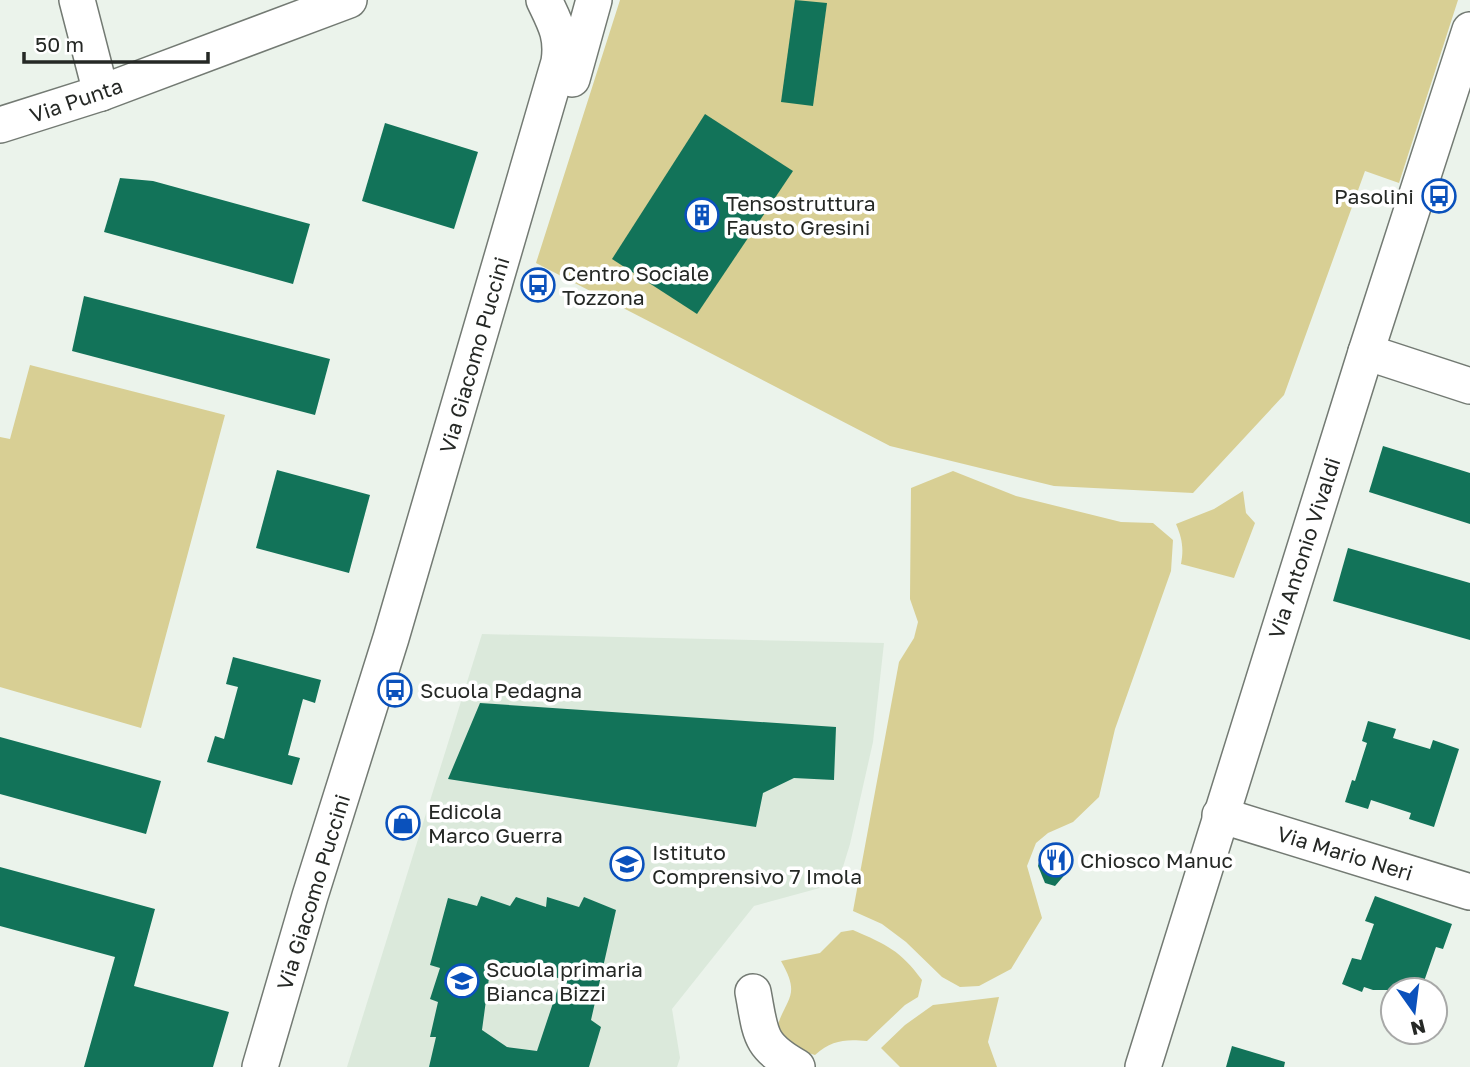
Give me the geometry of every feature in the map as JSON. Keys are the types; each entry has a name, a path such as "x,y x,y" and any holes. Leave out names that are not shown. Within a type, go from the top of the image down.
{"street":[{"path":"76,0 101,93"},
{"name":"Via Punta","path":"0,125 101,93 349,0"},
{"name":"Via Giacomo Puccini","path":"544,0 562,45 546,138"},
{"path":"555,0 580,0"},
{"name":"Via Giacomo Puccini","path":"283,1067 401,641 546,138 594,0"},
{"name":"Via Antonio Vivaldi","path":"1143,1067 1220,815 1470,30"},
{"path":"1366,352 1470,386"},
{"name":"Via Giacomo Puccini","path":"260,1067 310,896 401,641"},
{"name":"Via Mario Neri","path":"1220,815 1470,892"},
{"path":"753,992 761,1036 774,1054 797,1067"}],"shaded area":[{"path":"620,0 1458,0 1399,183 1365,171 1284,395 1193,493 1054,486 890,446 536,263"},
{"path":"30,365 225,415 141,728 0,687 0,437 10,439"},
{"path":"953,471 1016,496 1121,522 1153,523 1173,540 1171,571 1115,729 1099,797 1073,822 1048,833 1036,843 1027,866 1042,918 1011,969 979,986 960,987 942,977 906,942 882,924 853,911 899,662 914,638 918,622 910,599 911,488"},
{"path":"1243,491 1246,513 1255,523 1234,578 1181,564 1182,543 1176,524 1214,509"},
{"name":"Istituto Comprensivo 7 Imola","path":"482,634 884,643 873,742 850,844 838,883 754,906 672,1009 680,1058 677,1067 347,1067"},
{"path":"853,930 884,945 907,962 922,980 918,997 905,1005 867,1041 839,1042 827,1046 815,1055 789,1047 777,1027 791,989 781,961 820,953 841,932"},
{"path":"999,997 988,1042 997,1067 900,1067 881,1048 905,1025 933,1005"}],"building":[{"path":"795,0 827,3 813,106 781,102"},
{"name":"Tensostruttura Fausto Gresini","path":"705,114 793,171 697,314 612,259"},
{"path":"385,123 478,152 454,229 362,201"},
{"path":"120,178 153,181 310,224 293,284 104,232"},
{"path":"84,296 330,359 315,415 72,351"},
{"path":"1383,446 1470,473 1470,524 1369,492"},
{"path":"277,470 370,495 349,573 256,548"},
{"path":"1348,548 1470,583 1470,640 1333,601"},
{"path":"233,657 321,680 315,703 303,699 288,755 300,758 292,785 207,762 215,736 224,739 238,687 226,684"},
{"path":"480,703 836,727 834,780 794,778 763,793 756,827 448,779"},
{"path":"1368,721 1396,729 1393,738 1430,749 1433,740 1459,749 1434,827 1409,819 1411,813 1371,800 1368,809 1345,802 1367,743 1362,741"},
{"path":"0,737 161,781 146,834 0,794"},
{"name":"Edicola Marco Guerra","path":"396,808 416,813 409,837 389,832"},
{"path":"1059,845 1068,871 1055,886 1045,883 1038,866 1041,855"},
{"path":"0,867 155,909 134,986 229,1012 213,1067 84,1067 115,957 0,926"},
{"name":"Scuola primaria Bianca Bizzi","path":"481,896 510,906 516,897 546,907 547,897 579,907 584,897 616,910 591,1020 601,1027 589,1067 429,1067 436,1037 430,1037 438,1002 430,999 440,968 430,965 448,898 477,906","holes":["491,963 546,963 542,973 561,979 537,1051 507,1047 482,1030"]},
{"path":"1375,896 1452,924 1443,949 1436,947 1426,976 1379,976 1379,990 1364,987 1362,992 1342,984 1352,958 1361,960 1374,924 1365,921"},
{"path":"1232,1046 1285,1062 1284,1067 1226,1067"}],"place":[{"name":"Pasolini","path":"1439,196"},
{"name":"Tensostruttura Fausto Gresini","path":"702,215"},
{"name":"Centro Sociale Tozzona","path":"538,285"},
{"name":"Scuola Pedagna","path":"395,690"},
{"name":"Edicola Marco Guerra","path":"403,823"},
{"name":"Chiosco Manuc","path":"1056,860"},
{"name":"Istituto Comprensivo 7 Imola","path":"627,864"},
{"name":"Scuola primaria Bianca Bizzi","path":"462,981"}]}
